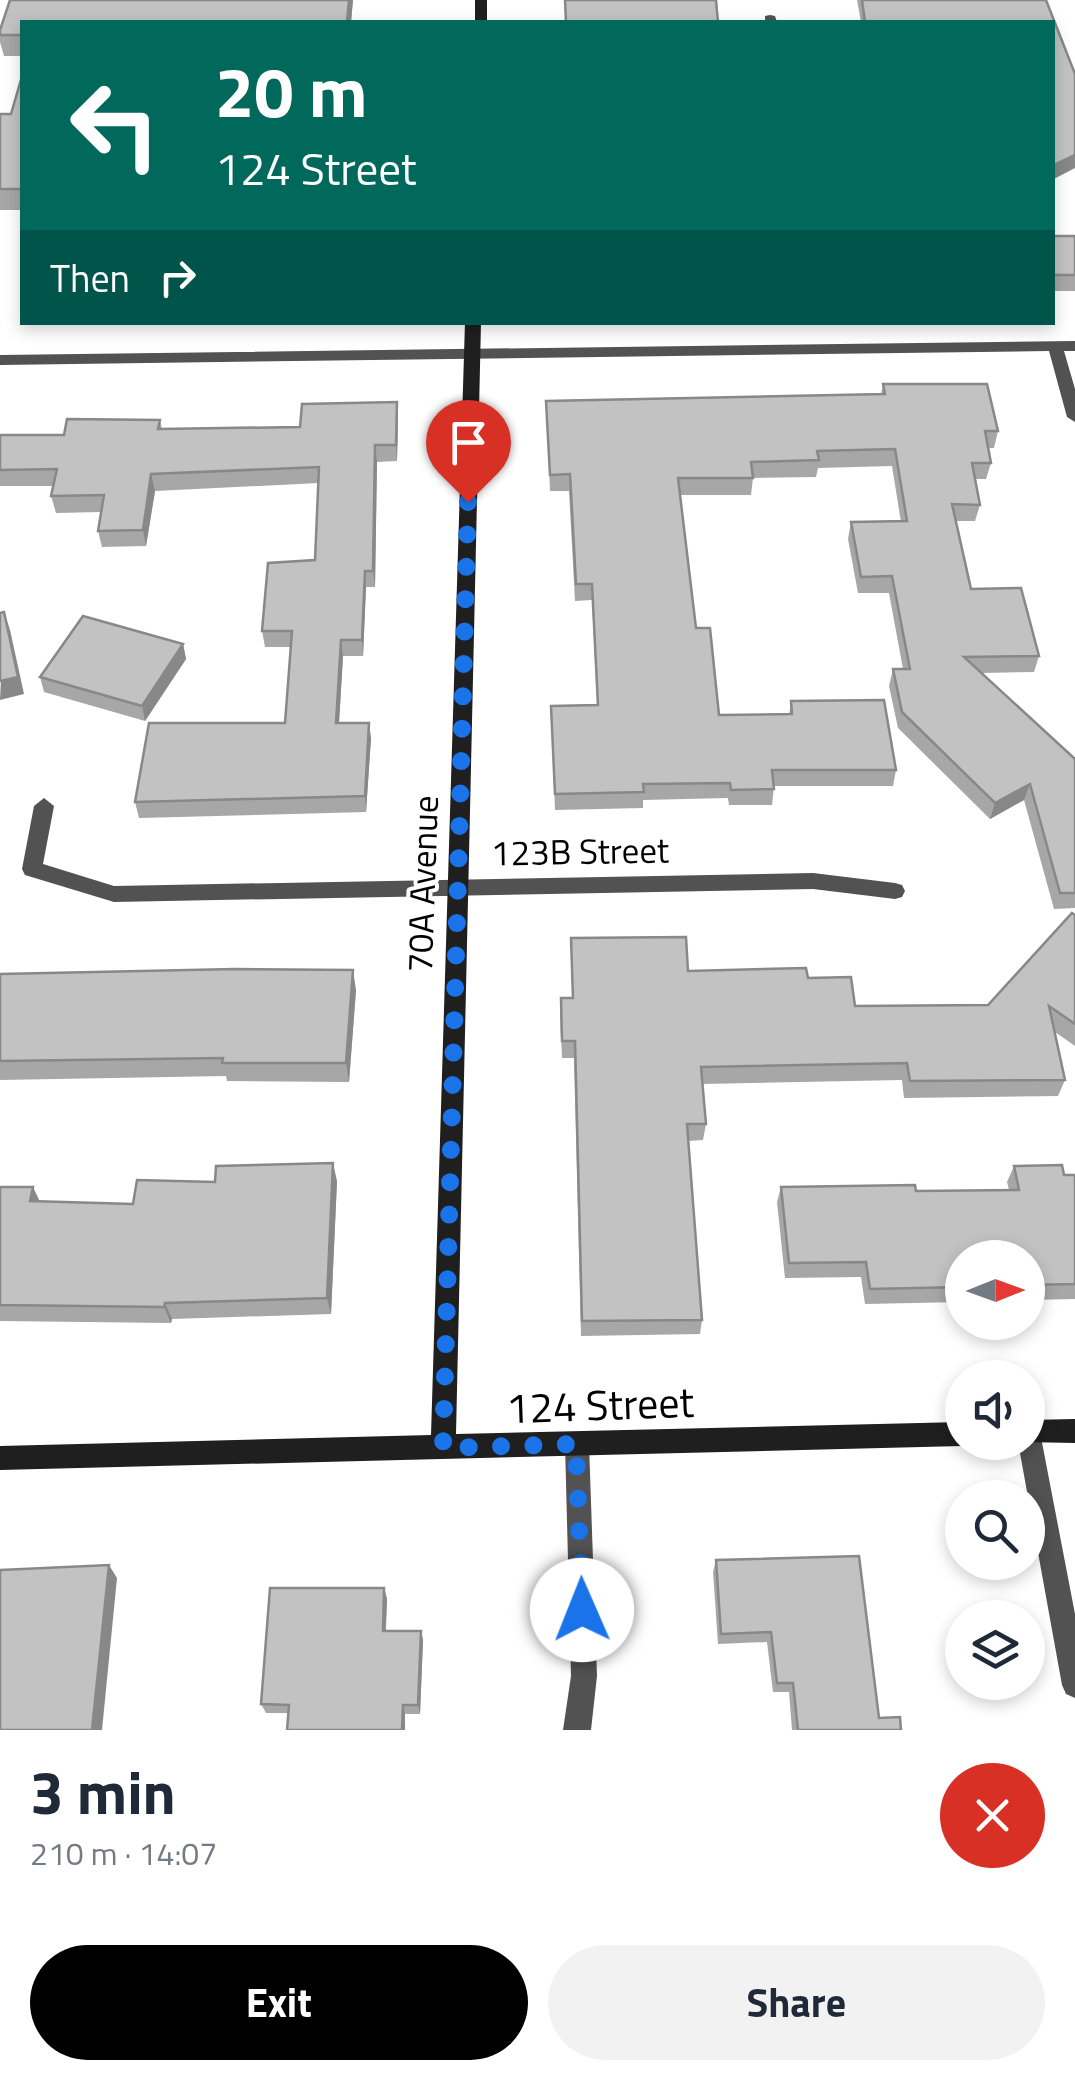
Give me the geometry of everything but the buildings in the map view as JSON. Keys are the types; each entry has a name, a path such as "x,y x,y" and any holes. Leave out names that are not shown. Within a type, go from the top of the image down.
{"street":[{"name":"70A Avenue","path":"443,1448 473,325"},
{"path":"1055,346 1075,417"},
{"path":"0,360 1075,346"},
{"name":"123B Street","path":"44,806 32,870 114,894 813,880 895,890"},
{"path":"1045,1432 1075,1431"},
{"name":"124 Street","path":"0,1458 945,1434"},
{"path":"576,1444 584,1676 577,1730"},
{"path":"1033,1460 1075,1685"}],"route":[{"path":"468,502 443,1448 576,1444 582,1610"}]}
